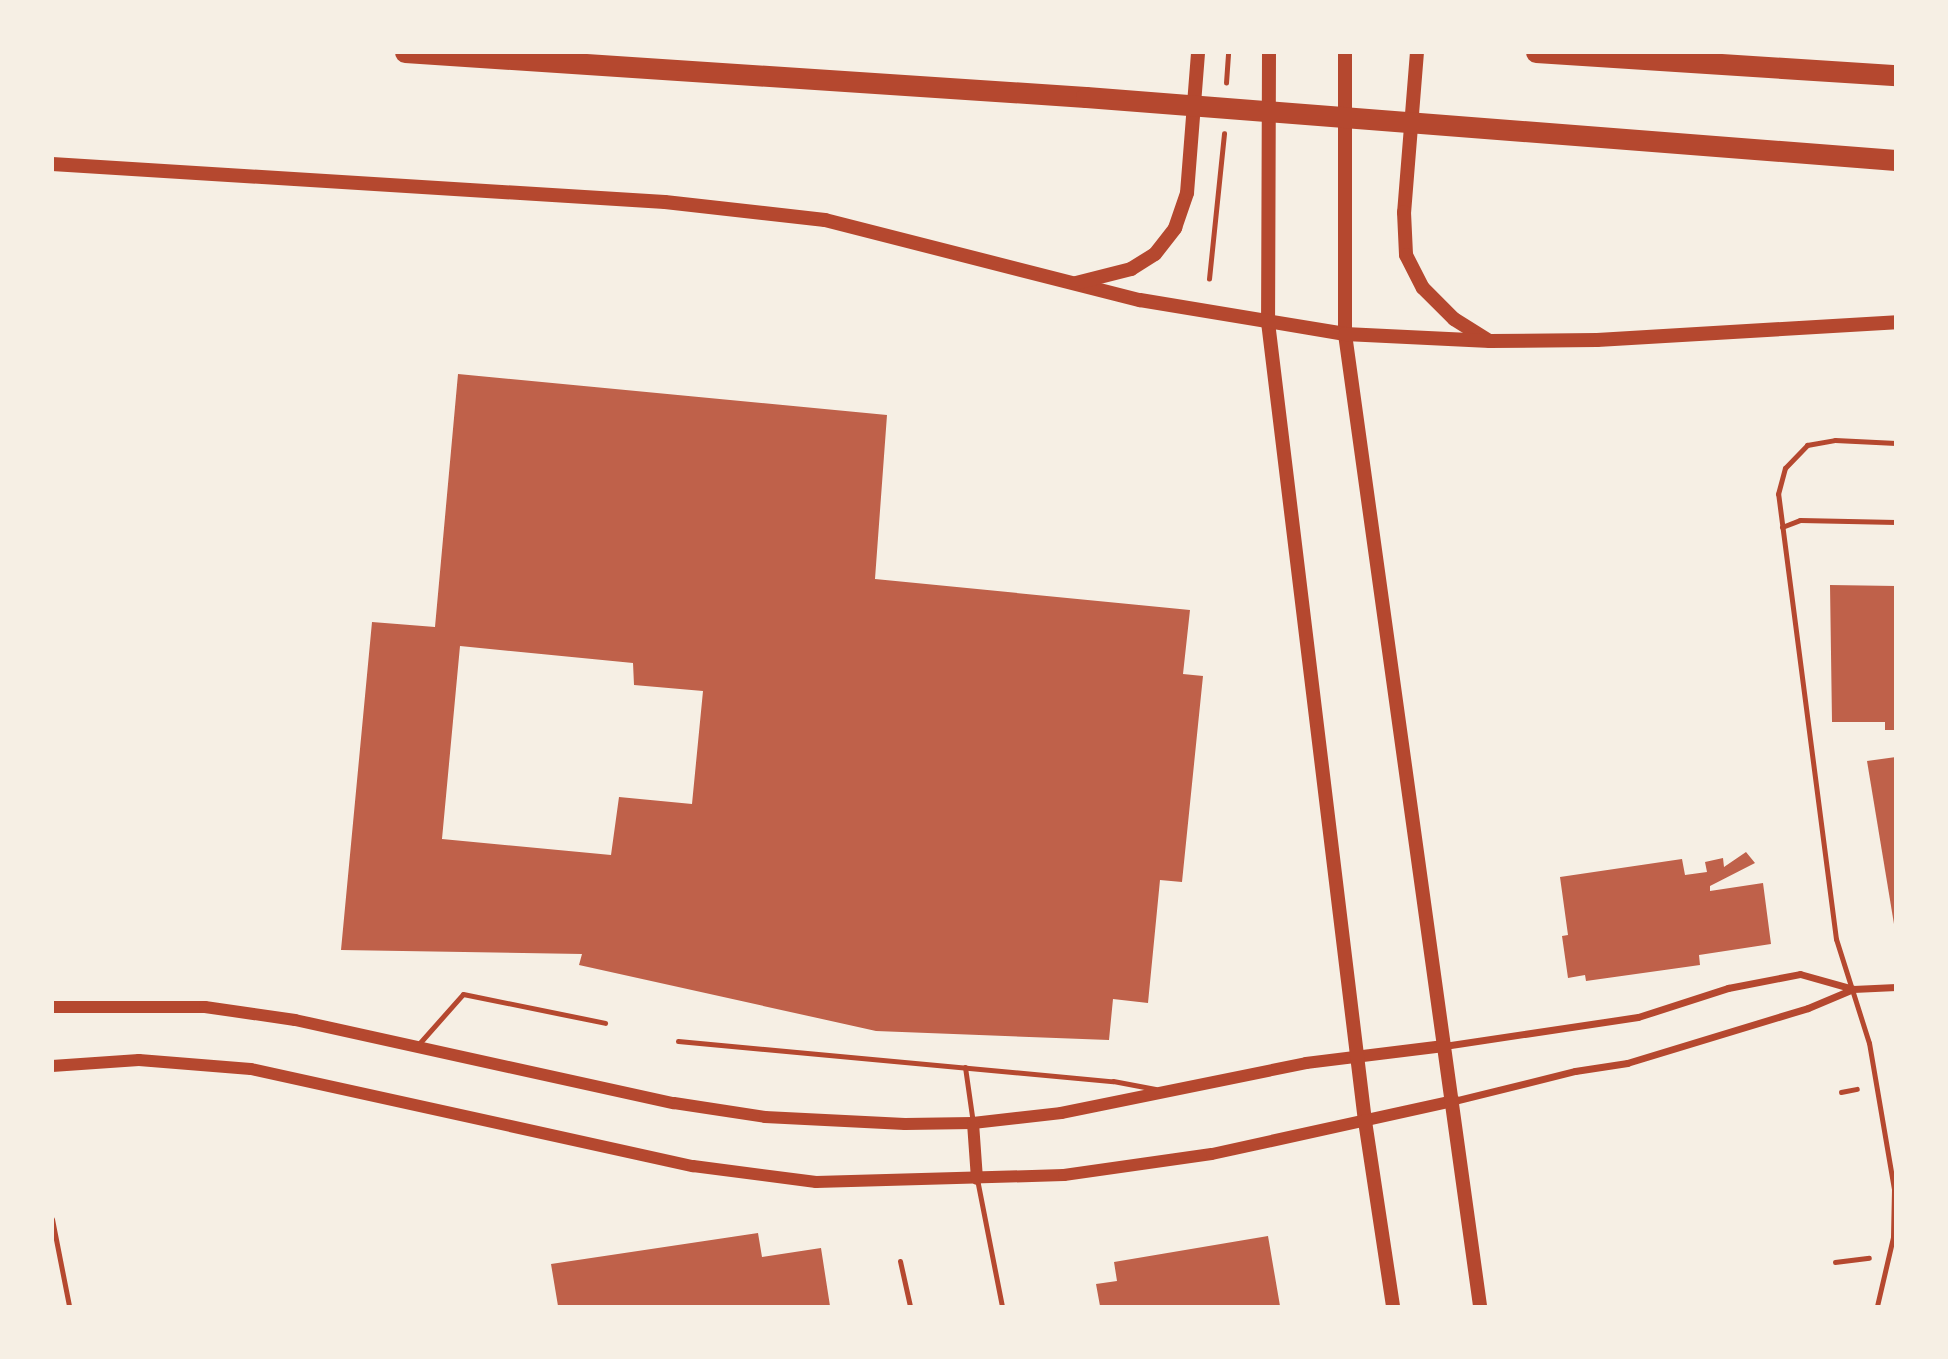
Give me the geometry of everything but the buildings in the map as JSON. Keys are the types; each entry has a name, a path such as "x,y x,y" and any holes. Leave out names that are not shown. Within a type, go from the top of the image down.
{"highway":[{"path":"405,52 1086,97 1895,160"},
{"path":"1535,52 1895,75"}],"main road":[{"path":"1071,284 1131,269 1155,254 1175,228 1187,193 1198,52"},
{"path":"1269,52 1268,323 1360,1056 1365,1121 1392,1307"},
{"path":"1345,52 1345,334 1444,1046 1454,1101 1480,1307"},
{"path":"1417,52 1404,212 1406,255 1423,288 1454,319 1490,341"},
{"path":"52,164 746,210 825,220 1071,284 1268,323 1345,334 1490,341 1597,340 1895,322"}],"street":[{"path":"52,1007 205,1007 295,1020 674,1103 765,1117 973,1123 1172,1093 1306,1063 1444,1046 1638,1017 1728,988 1800,974 1853,989 1895,987"},
{"path":"52,1066 139,1060 251,1069 758,1177 816,1182 977,1179 1063,1175 1212,1154 1365,1121 1575,1071 1627,1063 1808,1009 1853,989"},
{"path":"973,1123 977,1179"}],"lane":[{"path":"1877,1307 1888,1255 1894,1197 1887,1136 1853,989 1836,939 1778,494 1785,468 1807,445 1835,440 1895,443"},
{"path":"1782,527 1800,520 1895,522"},
{"path":"416,1046 463,994 605,1023"},
{"path":"678,1041 1113,1081 1172,1093"},
{"path":"965,1067 973,1123"},
{"path":"977,1179 1002,1307"},
{"path":"52,1219 69,1307"},
{"path":"900,1261 910,1307"}],"path":[{"path":"1226,91 1228,52"},
{"path":"1209,279 1224,129"},
{"path":"1835,1262 1888,1255"}]}
